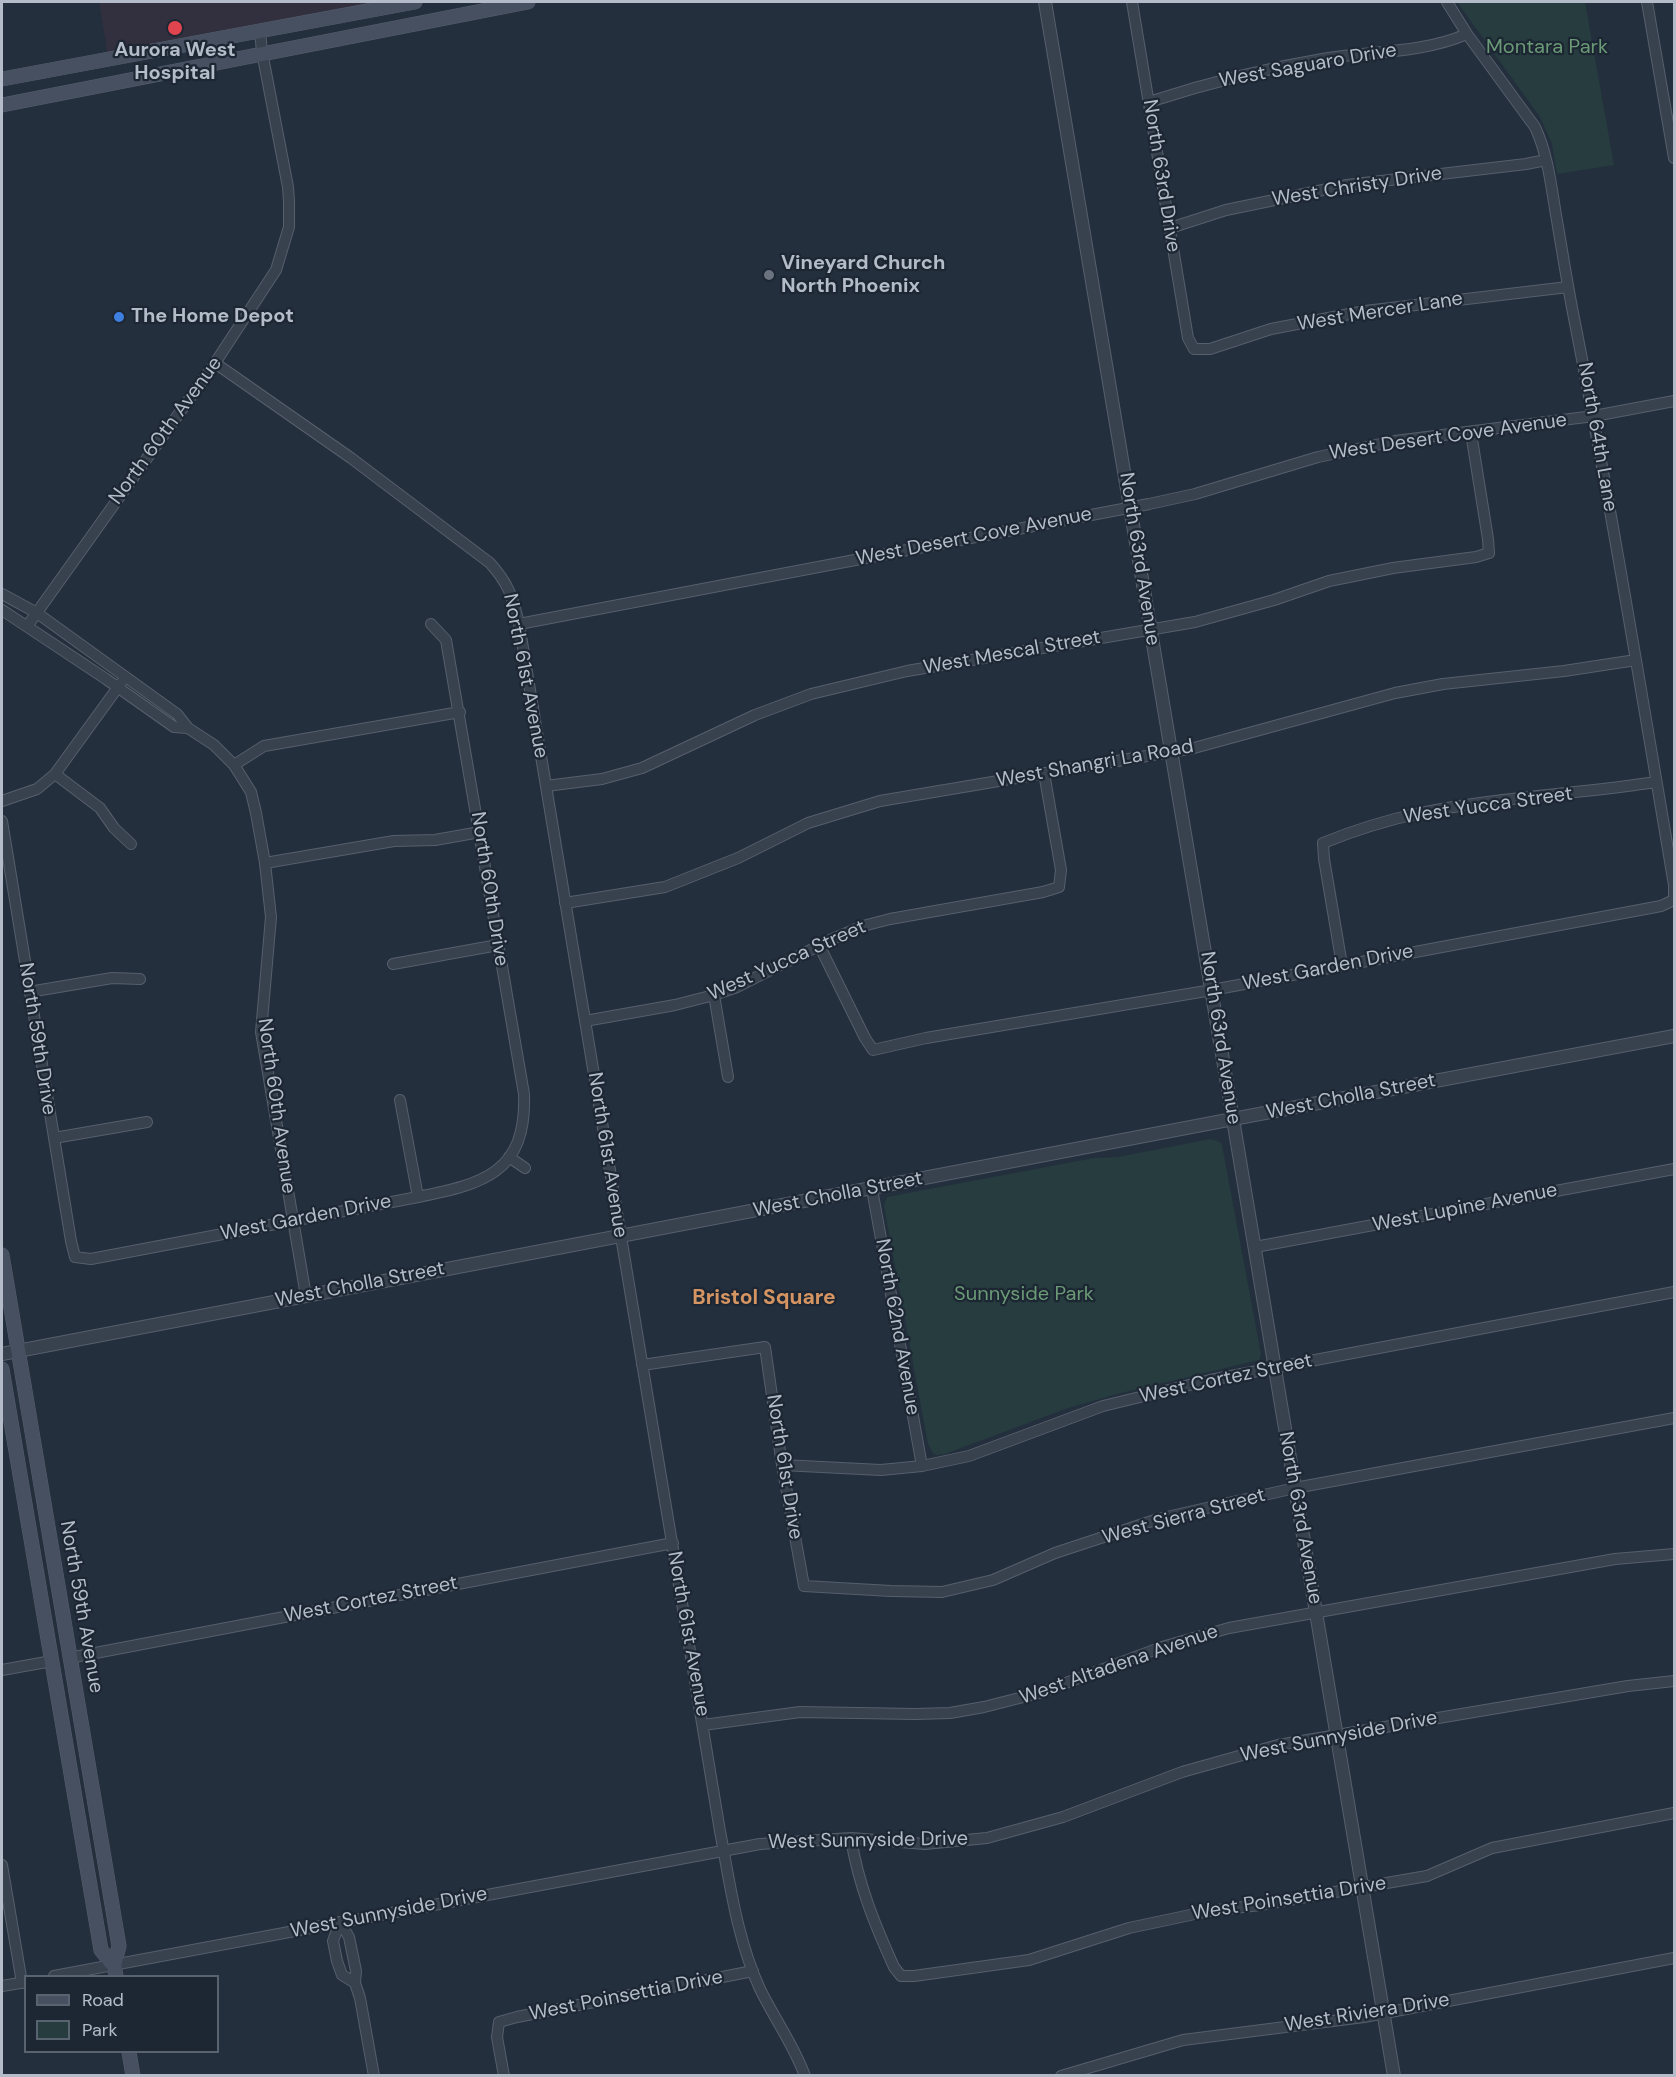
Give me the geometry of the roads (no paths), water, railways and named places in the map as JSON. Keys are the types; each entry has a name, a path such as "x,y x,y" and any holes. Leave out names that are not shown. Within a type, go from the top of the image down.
{"main road":[{"path":"2,80 414,2"},
{"path":"2,105 262,52 528,2"},
{"path":"32,74 37,97"},
{"name":"North 59th Avenue","path":"2,1255 119,1947 115,1971"},
{"name":"North 59th Avenue","path":"2,1370 101,1950 115,1971"},
{"path":"129,2053 133,2076"}],"street":[{"path":"414,2 417,23"},
{"name":"North 63rd Avenue","path":"1045,2 1394,2076"},
{"name":"North 63rd Drive","path":"1132,2 1188,338 1194,349"},
{"name":"North 64th Lane","path":"1447,2 1467,34 1535,127 1542,142 1594,416 1674,885 1674,900"},
{"path":"1647,2 1671,117 1674,158"},
{"name":"North 60th Avenue","path":"188,728 174,727 28,626 215,363 268,285 282,254 289,227 288,187 260,31"},
{"name":"West Saguaro Drive","path":"1149,102 1197,86 1274,69 1329,58 1436,45 1467,34"},
{"name":"West Christy Drive","path":"1170,228 1226,210 1347,185 1546,160"},
{"name":"West Mercer Lane","path":"1194,349 1210,349 1271,329 1365,311 1568,287"},
{"name":"North 61st Avenue","path":"215,363 351,458 490,562 503,577 510,590 519,624 620,1237 736,1915 753,1971 805,2076"},
{"name":"West Desert Cove Avenue","path":"519,624 1196,494 1318,457 1395,441 1594,416 1674,401"},
{"name":"West Mescal Street","path":"546,786 602,779 642,768 755,715 811,694 907,671 1195,622 1274,600 1329,581 1489,553 1471,433"},
{"path":"2,594 37,613"},
{"path":"2,610 28,626"},
{"name":"North 60th Avenue","path":"37,613 177,714 188,728 214,745 234,765 251,792 265,863 271,916 261,1032 306,1296"},
{"name":"North 60th Drive","path":"431,624 446,640 524,1094 521,1133 509,1157"},
{"name":"West Shangri La Road","path":"565,903 665,887 738,858 808,823 880,801 1172,751 1245,735 1395,693 1443,684 1564,671 1636,660"},
{"path":"2,801 37,789 55,774 126,677"},
{"path":"234,765 264,746 460,712"},
{"name":"West Yucca Street","path":"585,1021 675,1005 714,995 737,987 819,945 863,926 1059,887 1061,870 1044,773"},
{"path":"55,774 100,808 114,828 130,844"},
{"name":"West Yucca Street","path":"1342,965 1323,859 1323,843 1382,822 1419,813 1470,804 1656,782"},
{"name":"North 59th Drive","path":"2,821 75,1257"},
{"path":"265,863 394,841 435,840 480,832"},
{"name":"West Garden Drive","path":"819,945 873,1050 926,1038 1212,990 1661,906 1674,900"},
{"path":"393,964 498,945"},
{"path":"29,992 112,978 140,979"},
{"path":"714,995 728,1077"},
{"name":"West Cholla Street","path":"2,1354 1674,1036"},
{"path":"400,1100 418,1197"},
{"path":"54,1138 147,1122"},
{"path":"509,1157 525,1168"},
{"name":"West Garden Drive","path":"75,1257 91,1259 462,1188 493,1174 509,1157"},
{"name":"West Lupine Avenue","path":"1255,1247 1674,1169"},
{"name":"North 62nd Avenue","path":"872,1189 922,1466"},
{"name":"West Cortez Street","path":"782,1465 881,1470 922,1466 969,1456 1103,1406 1210,1380 1674,1292"},
{"name":"North 61st Drive","path":"642,1365 765,1347 782,1465 804,1586"},
{"name":"West Sierra Street","path":"804,1586 942,1592 993,1580 1055,1553 1158,1519 1295,1488 1674,1418"},
{"name":"West Cortez Street","path":"69,1658 673,1543"},
{"name":"West Altadena Avenue","path":"703,1725 800,1712 950,1713 1039,1693 1173,1644 1228,1628 1615,1558 1674,1554"},
{"path":"2,1670 52,1661"},
{"name":"West Sunnyside Drive","path":"74,1975 115,1971 340,1922 724,1850 771,1843 851,1838 925,1844 987,1838 1062,1817 1182,1772 1278,1744 1628,1686 1674,1681"},
{"name":"West Poinsettia Drive","path":"851,1838 858,1877 866,1902 894,1967 901,1976 914,1976 1029,1959 1129,1928 1209,1911 1260,1905 1427,1876 1492,1848 1674,1813"},
{"path":"2,1866 24,1982 2,1986"},
{"path":"340,1922 333,1941 337,1961 342,1975 355,1983"},
{"path":"340,1922 350,1937 356,1971 355,1983 360,1998 374,2076"},
{"name":"West Riviera Drive","path":"1061,2076 1183,2040 1383,2013 1674,1958"},
{"name":"West Poinsettia Drive","path":"504,2076 497,2037 499,2022 753,1971"}],"place":[{"name":"Aurora West Hospital","path":"175,28"},
{"name":"Vineyard Church North Phoenix","path":"769,275"},
{"name":"The Home Depot","path":"119,317"}],"district":[{"name":"Bristol Square","path":"764,1298"}],"park label":[{"name":"Montara Park","path":"1547,48"},
{"name":"Sunnyside Park","path":"1024,1295"}]}
